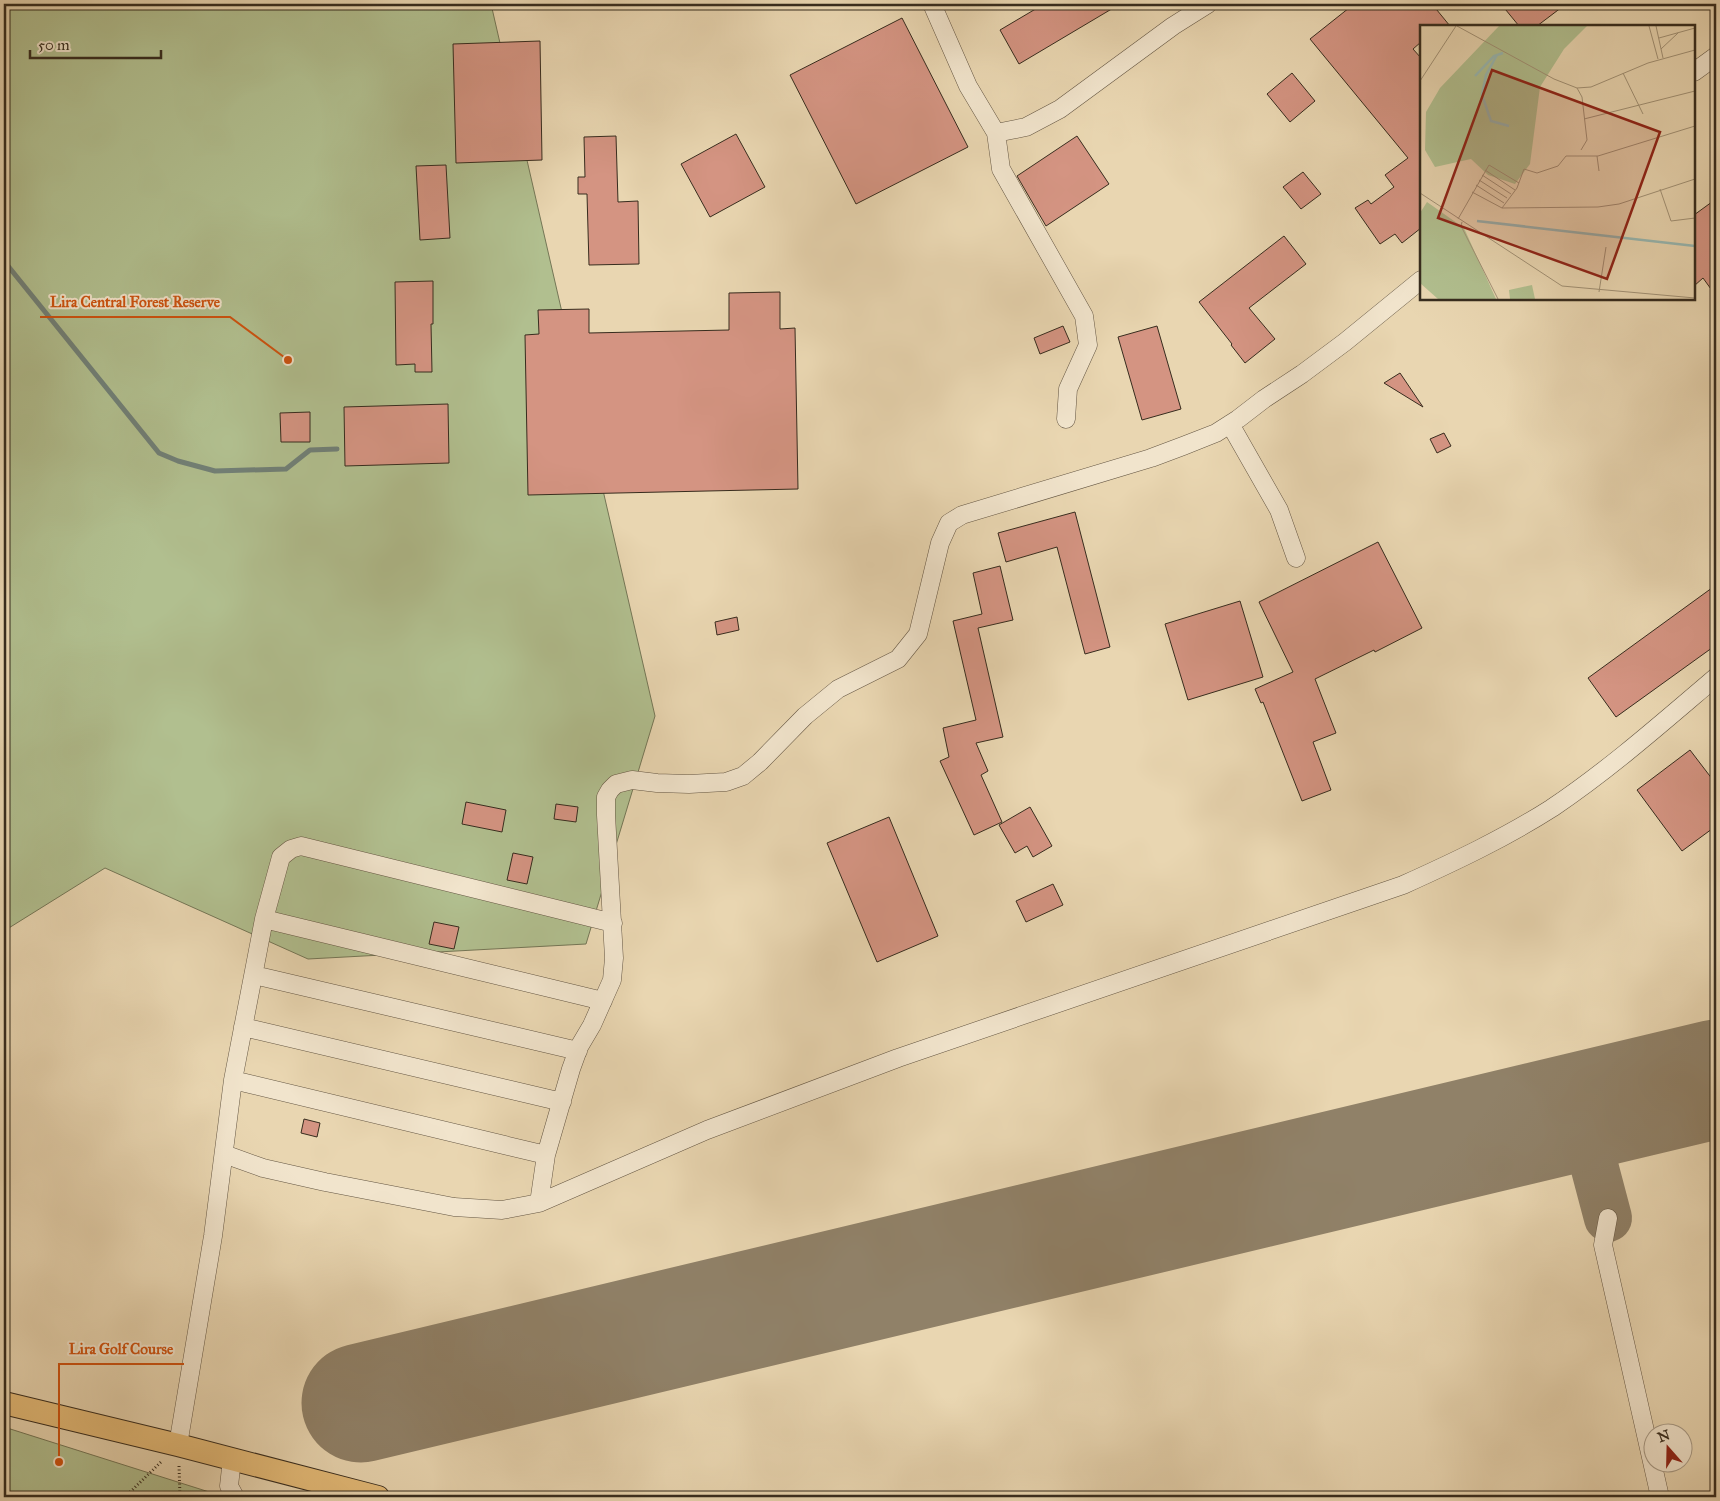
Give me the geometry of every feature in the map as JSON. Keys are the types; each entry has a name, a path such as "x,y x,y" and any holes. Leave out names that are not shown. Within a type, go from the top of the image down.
{"main road":[{"path":"4,1403 178,1445 378,1497"}],"street":[{"path":"932,4 968,86 996,133 1001,169 1084,316 1088,344 1068,389 1066,419"},
{"path":"996,133 1026,127 1052,114 1173,26 1208,4"},
{"path":"1695,71 1716,56"},
{"path":"539,1204 546,1156 571,1069 612,980 614,958 613,924 606,815 606,796 610,790 616,784 632,780 689,784 726,782 744,776 805,716 838,689 898,659 912,643 918,634 940,542 949,523 962,515 1183,446 1216,432 1302,374 1345,342 1420,281"},
{"path":"1230,424 1279,510 1296,558"},
{"path":"224,1154 263,1168 454,1207 502,1210 539,1204 707,1130 898,1058 1404,885 1464,858 1551,808 1622,757 1716,677"},
{"path":"178,1445 213,1236 233,1080 264,919 281,857 291,849 301,846 613,924"},
{"path":"264,919 603,1001"},
{"path":"254,975 578,1051"},
{"path":"243,1027 562,1102"},
{"path":"233,1080 546,1156"},
{"path":"1608,1218 1602,1245 1660,1497"},
{"path":"232,1459 229,1486 235,1497"}],"path":[{"path":"125,1497 178,1445"},
{"path":"178,1445 180,1497"}],"green space":[{"path":"4,4 491,4 655,716 586,944 308,959 105,868 4,931"},
{"path":"4,1427 225,1497 4,1497"}],"building":[{"path":"1044,4 1120,4 1019,64 1000,30"},
{"path":"1354,4 1432,4 1449,25 1420,25 1420,43 1413,49 1420,57 1420,229 1402,243 1395,234 1380,244 1355,208 1368,200 1371,204 1394,187 1385,175 1408,158 1310,39"},
{"path":"1501,4 1566,4 1538,25 1518,25"},
{"path":"902,18 968,147 856,204 790,75"},
{"path":"540,41 542,160 456,163 453,44"},
{"path":"1292,73 1315,101 1290,122 1267,94"},
{"path":"736,134 765,187 710,217 681,164"},
{"path":"616,136 618,202 638,201 639,264 589,265 587,194 578,194 578,177 585,177 584,137"},
{"path":"1077,136 1109,184 1046,226 1017,176"},
{"path":"446,165 450,238 420,240 416,166"},
{"path":"1303,172 1321,194 1301,209 1283,187"},
{"path":"1716,199 1716,296 1703,278 1695,285 1695,214"},
{"path":"1284,236 1306,264 1249,308 1275,339 1245,363 1199,302"},
{"path":"433,281 433,324 431,324 432,372 415,372 415,364 396,365 395,282"},
{"path":"780,292 780,329 795,328 798,489 528,495 525,335 539,334 538,310 589,309 589,333 729,330 729,293"},
{"path":"1063,326 1070,342 1040,354 1034,338"},
{"path":"1157,326 1181,409 1142,420 1118,337"},
{"path":"1400,373 1423,407 1384,383"},
{"path":"448,404 449,463 345,466 344,407"},
{"path":"310,412 310,442 281,442 280,413"},
{"path":"1444,433 1451,446 1437,453 1430,439"},
{"path":"1075,512 1110,647 1085,654 1057,547 1006,562 998,533"},
{"path":"1378,542 1422,628 1315,679 1336,733 1313,742 1331,790 1302,801 1263,702 1261,703 1255,689 1293,672 1259,602"},
{"path":"1000,566 1013,620 978,628 1003,737 976,743 988,771 981,775 1002,822 974,835 940,761 949,757 943,728 976,720 953,621 982,614 973,573"},
{"path":"1716,585 1716,645 1616,717 1588,678"},
{"path":"1240,601 1263,677 1188,700 1165,624"},
{"path":"737,617 739,630 717,635 715,622"},
{"path":"1690,750 1716,784 1716,826 1682,851 1637,790"},
{"path":"466,802 506,810 502,832 462,824"},
{"path":"556,804 578,807 576,822 554,819"},
{"path":"1030,807 1052,846 1033,857 1027,846 1015,853 999,825"},
{"path":"889,817 938,936 877,962 827,843"},
{"path":"513,853 533,857 527,884 507,880"},
{"path":"1053,884 1063,905 1026,922 1016,901"},
{"path":"434,922 459,927 454,949 429,944"},
{"path":"304,1119 320,1123 317,1137 301,1133"}],"waterway":[{"path":"4,261 159,453 178,461 215,471 286,469 310,450 337,449"}],"taxiway":[{"path":"1580,1112 1608,1218"}],"runway":[{"path":"361,1403 1716,1079"}],"place":[{"name":"Lira Central Forest Reserve","path":"288,360"},
{"name":"Lira Golf Course","path":"59,1462"}]}
